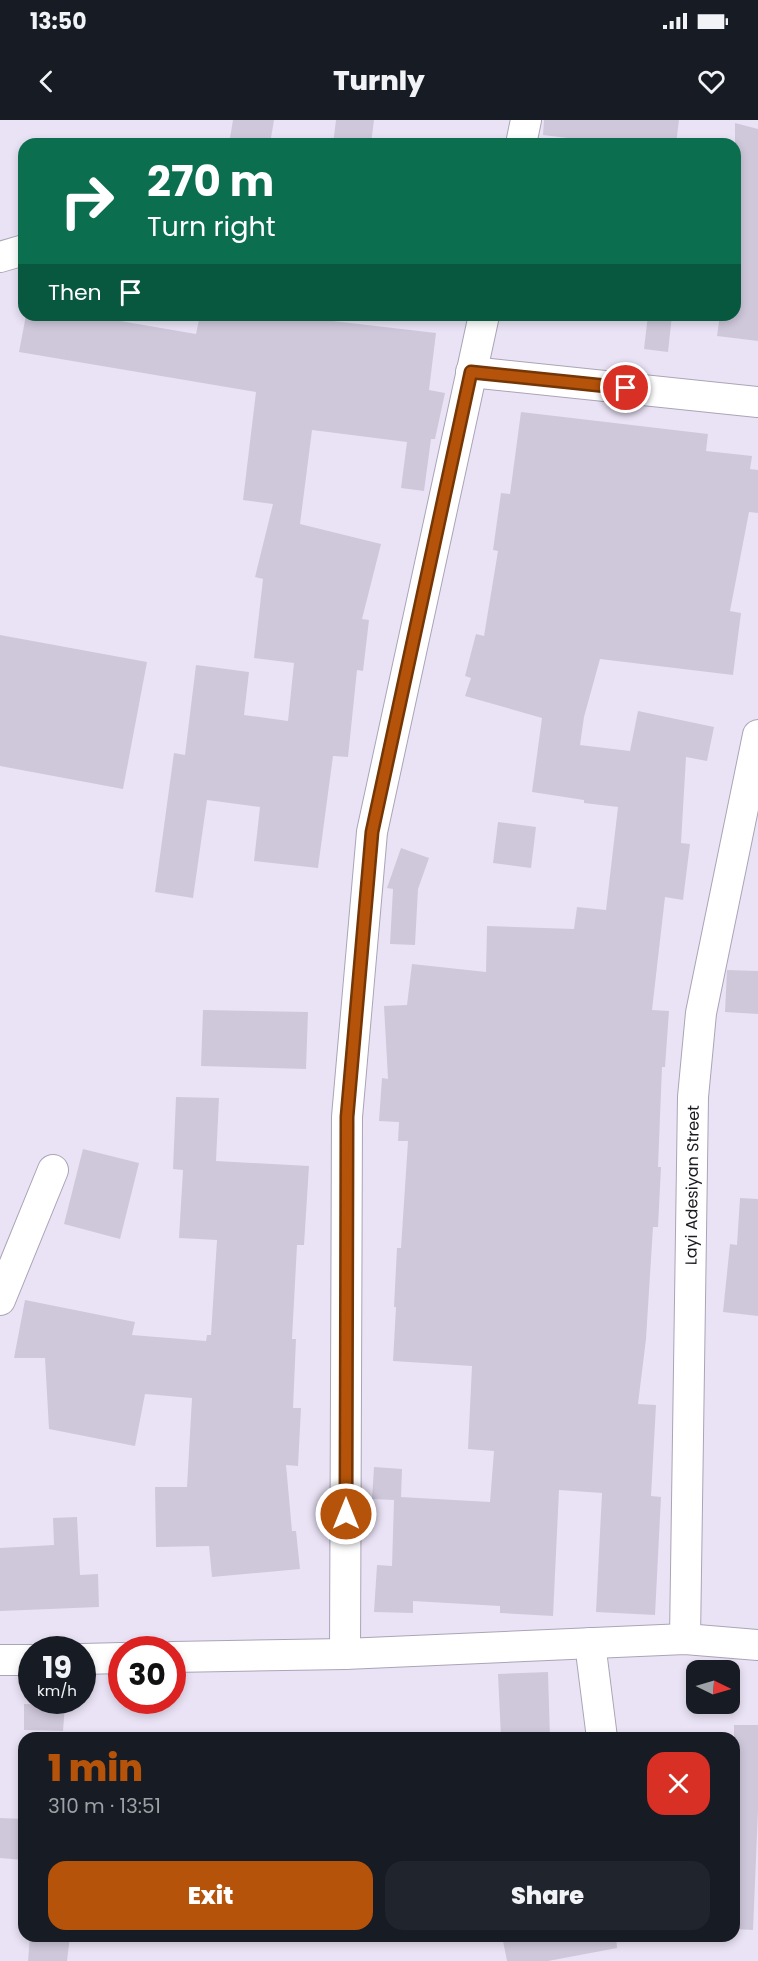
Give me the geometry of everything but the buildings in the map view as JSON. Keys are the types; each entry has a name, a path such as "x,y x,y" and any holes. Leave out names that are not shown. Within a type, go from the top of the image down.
{"street":[{"path":"522,138 526,120"},
{"path":"0,257 18,252"},
{"path":"345,1654 347,1117 372,832 483,321"},
{"path":"471,372 758,402"},
{"name":"Layi Adesiyan Street","path":"685,1639 693,1098 702,1013 751,803 758,735"},
{"path":"0,1300 53,1170"},
{"path":"186,1657 345,1654 685,1639 758,1645"},
{"path":"590,1643 601,1732"},
{"path":"0,1660 18,1660"}],"route":[{"path":"346,1514 347,1117 372,832 471,372 626,388"}]}
